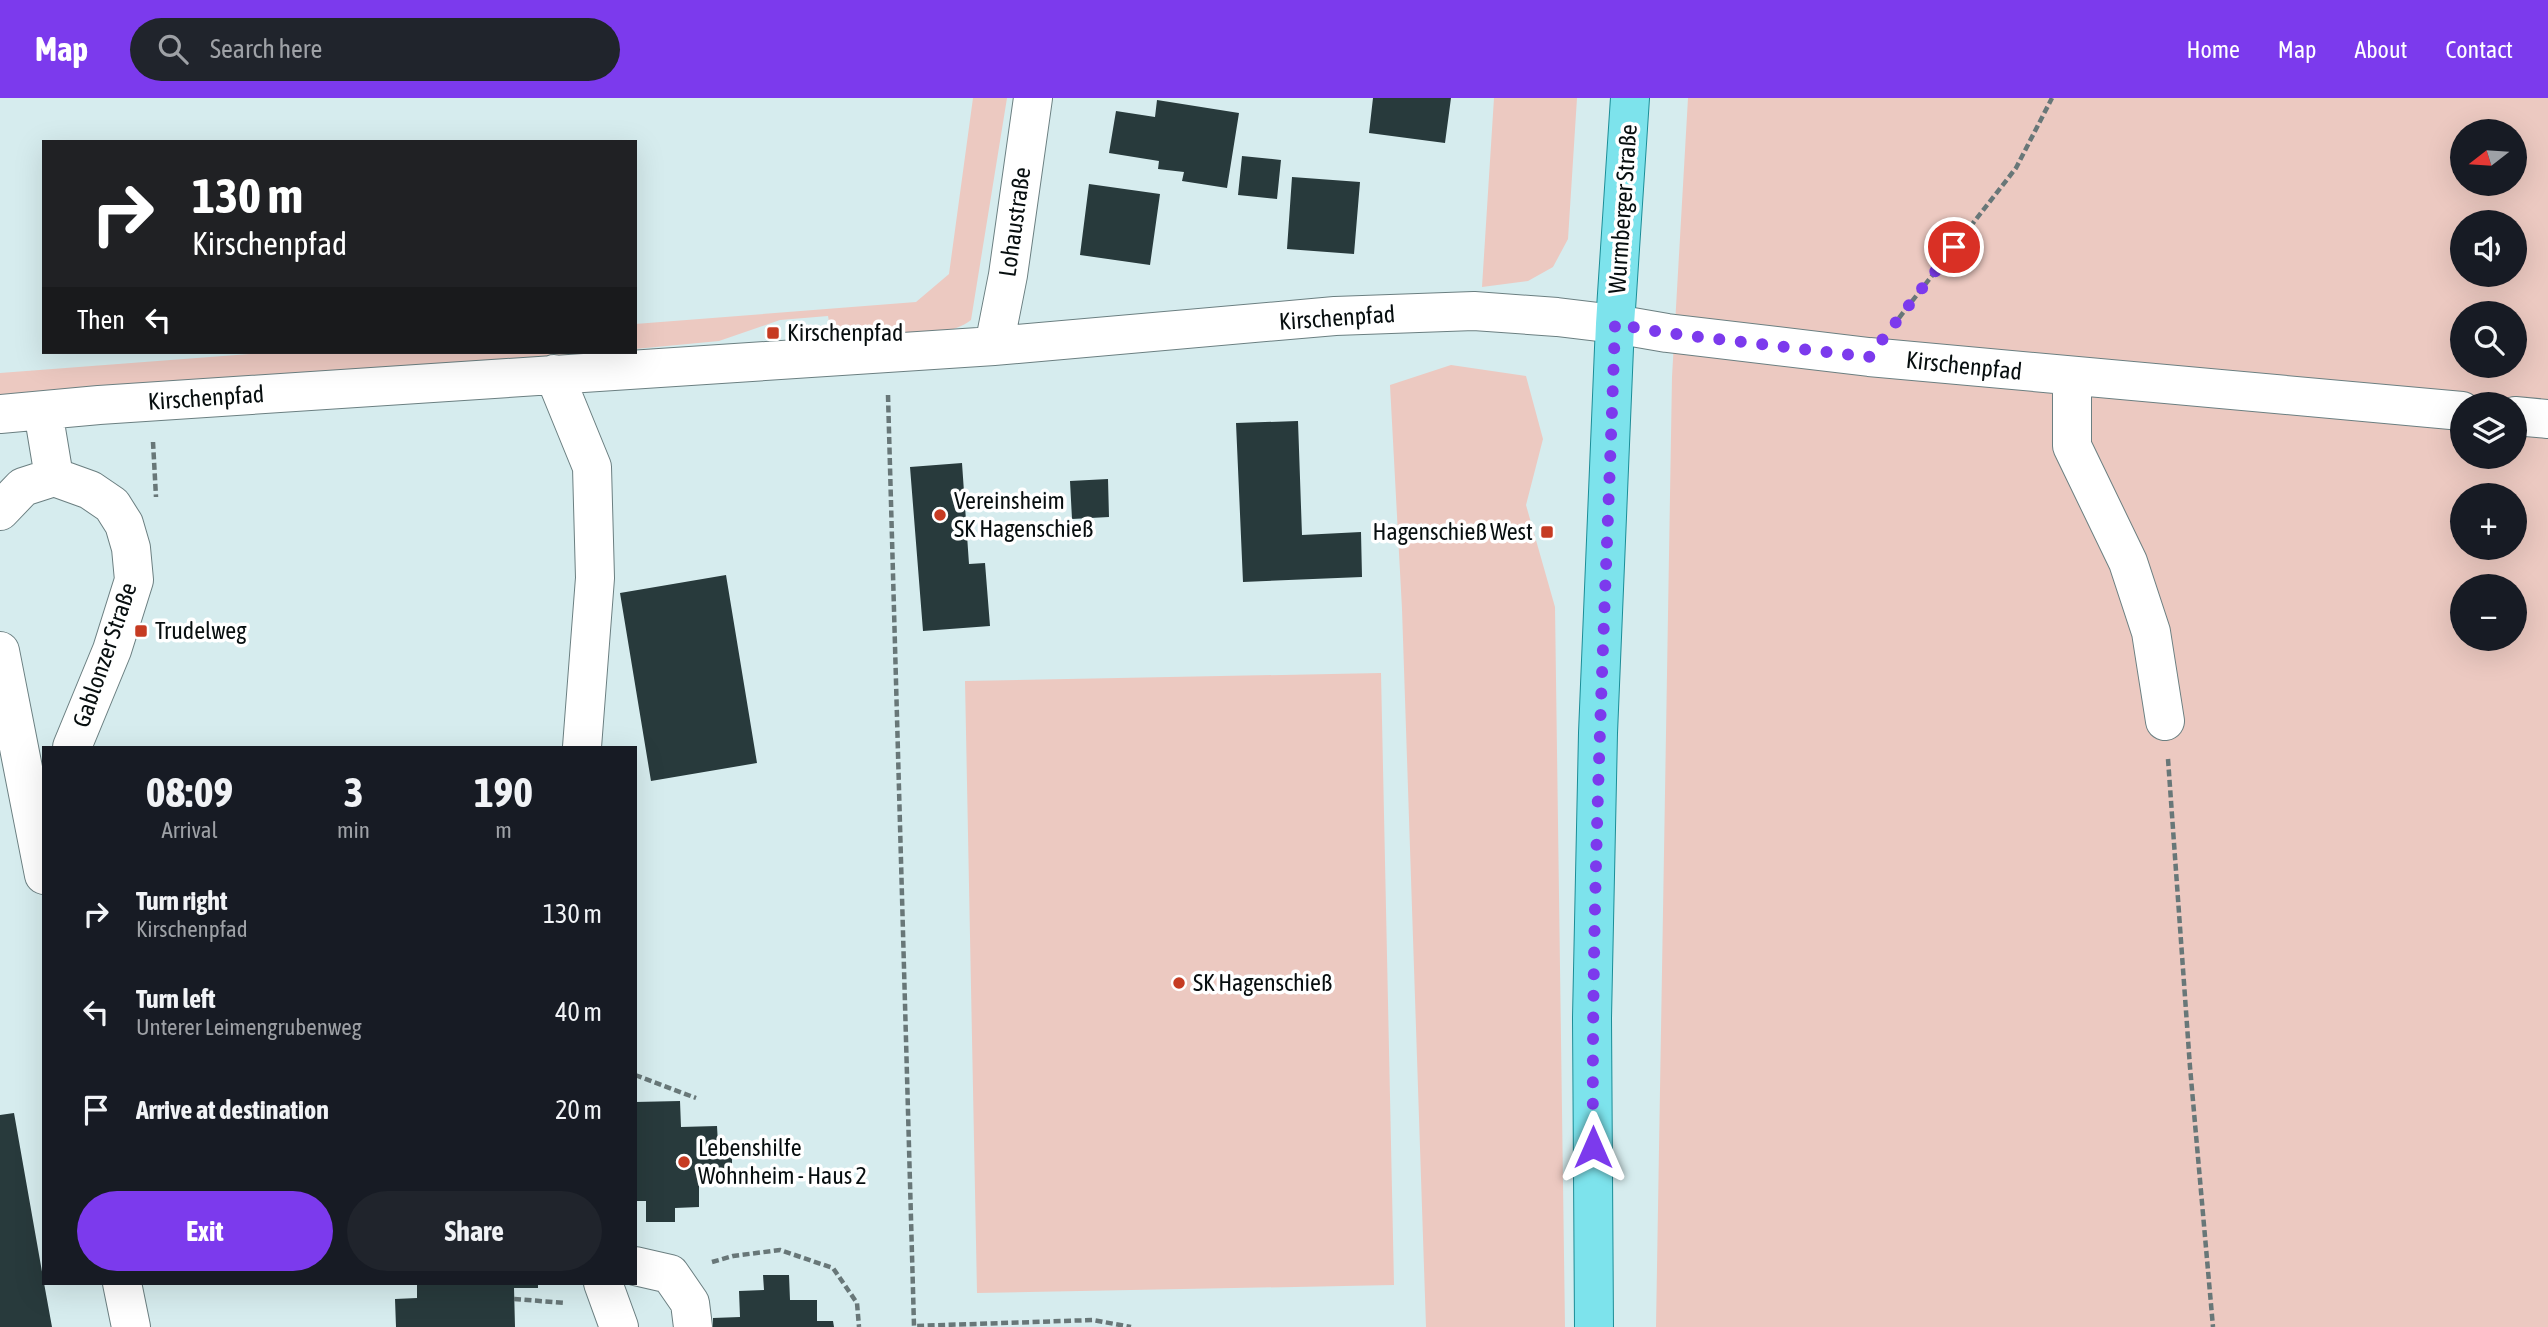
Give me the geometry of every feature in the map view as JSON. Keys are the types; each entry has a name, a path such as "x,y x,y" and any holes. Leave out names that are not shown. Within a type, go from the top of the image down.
{"main road":[{"name":"Wurmberger Straße","path":"1594,1327 1592,1018 1598,733 1615,324 1630,98"}],"street":[{"name":"Lohaustraße","path":"993,346 1007,275 1033,98"},
{"name":"Kirschenpfad","path":"0,415 99,405 993,346 1335,316 1474,311 1615,324 1667,333 1869,357 2450,410"},
{"path":"554,374 592,467 595,578 582,746"},
{"path":"2072,377 2072,446 2128,562 2151,632 2165,720"},
{"path":"0,511 23,487 54,477 43,411"},
{"path":"2527,417 2548,419"},
{"name":"Gablonzer Straße","path":"54,477 90,490 112,505 124,524 131,548 134,580 112,650 72,746"},
{"path":"0,651 40,824 42,850"},
{"path":"653,1270 690,1303 693,1327"},
{"path":"122,1285 131,1327"},
{"path":"604,1285 619,1327"}],"path":[{"path":"1869,357 2016,168 2052,98"},
{"path":"887,352 915,1326 1093,1320 1131,1327"},
{"path":"2165,720 2190,1067 2213,1327"},
{"path":"637,1076 696,1098"},
{"path":"653,1270 780,1250 833,1269 857,1303 859,1327"}],"shaded area":[{"path":"973,98 1007,98 971,320 941,332 904,335 831,332 828,316 780,320 719,341 637,349 637,324 916,302 949,274"},
{"path":"1494,98 1577,98 1568,239 1553,267 1528,281 1482,287"},
{"path":"1688,98 2548,98 2548,1327 1656,1327 1672,377"},
{"path":"248,354 585,354 439,368 0,396 0,373"},
{"path":"1451,365 1526,376 1543,439 1526,505 1555,607 1565,1327 1426,1327 1402,609 1390,385"},
{"name":"SK Hagenschieß","path":"1381,673 1394,1285 977,1293 965,681"}],"building":[{"path":"1373,98 1451,98 1445,143 1369,133"},
{"path":"1157,100 1239,113 1227,188 1182,181 1184,172 1158,169 1159,161 1109,153 1116,111 1155,117"},
{"path":"1242,156 1281,160 1277,199 1238,195"},
{"path":"1292,177 1360,182 1354,254 1287,249"},
{"path":"1089,184 1160,194 1150,265 1080,255"},
{"path":"1298,421 1302,535 1361,532 1362,577 1243,582 1236,423"},
{"name":"Vereinsheim SK Hagenschieß","path":"962,463 969,564 985,563 990,626 923,631 910,467"},
{"path":"1108,479 1109,517 1072,519 1070,481"},
{"path":"726,575 757,763 651,781 620,593"},
{"name":"Lebenshilfe Wohnheim - Haus 2","path":"680,1101 681,1127 717,1126 718,1144 732,1144 732,1180 699,1181 699,1207 675,1208 675,1222 646,1222 646,1201 637,1201 637,1102"},
{"path":"14,1113 42,1271 42,1285 45,1285 52,1327 0,1327 0,1115"},
{"path":"763,1275 789,1275 790,1300 817,1300 817,1321 833,1321 834,1327 713,1327 713,1318 740,1317 739,1291 764,1290"},
{"path":"417,1285 538,1285 538,1288 514,1288 515,1327 396,1327 395,1299 417,1298"}],"place":[{"name":"Kirschenpfad","path":"773,333"},
{"name":"Vereinsheim SK Hagenschieß","path":"940,515"},
{"name":"Hagenschieß West","path":"1547,532"},
{"name":"Trudelweg","path":"141,631"},
{"name":"SK Hagenschieß","path":"1179,983"},
{"name":"Lebenshilfe Wohnheim - Haus 2","path":"684,1162"}],"route":[{"path":"1593,1147 1592,1018 1598,733 1615,324 1667,333 1869,357 1954,247"}]}
